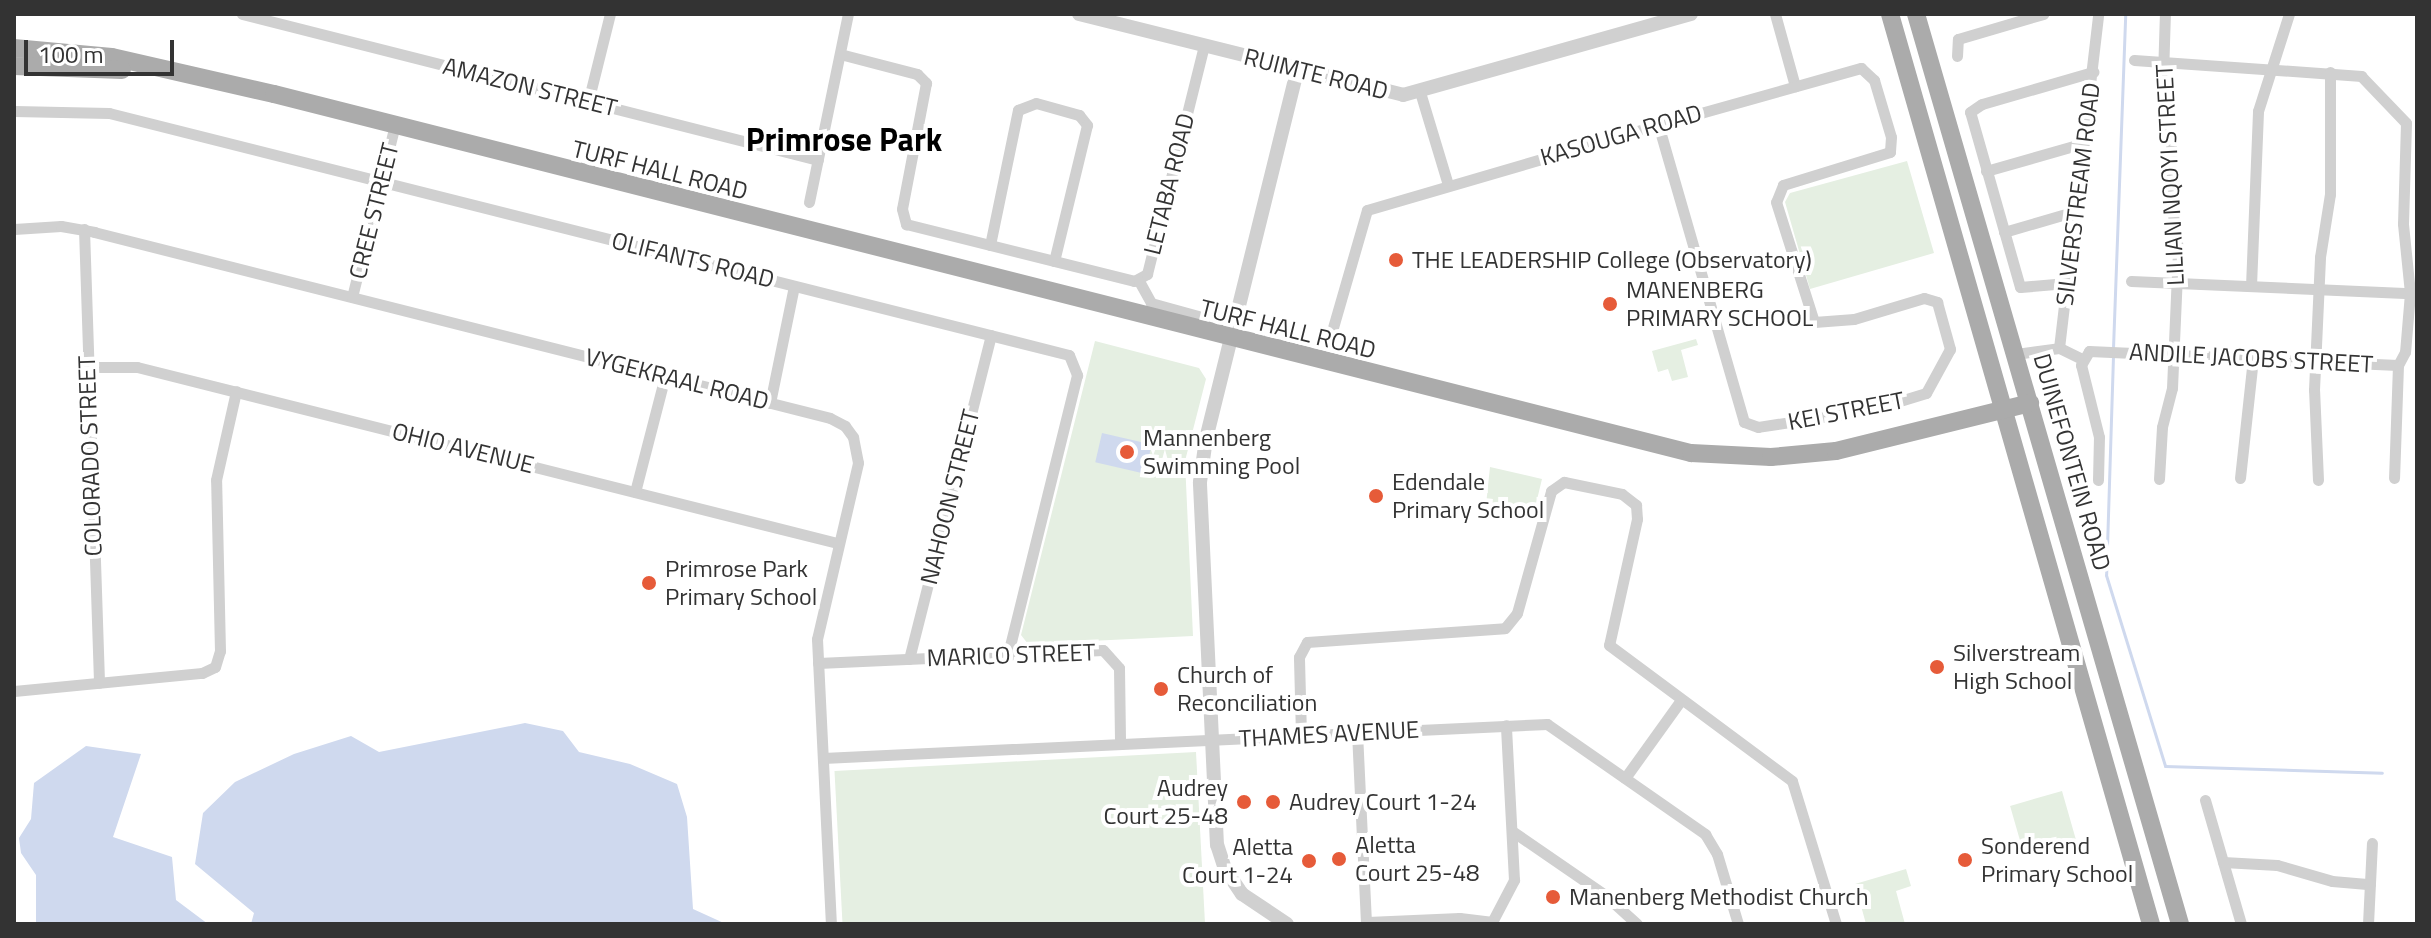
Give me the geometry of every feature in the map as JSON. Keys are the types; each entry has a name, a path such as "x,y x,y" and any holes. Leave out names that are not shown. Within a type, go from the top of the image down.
{"main road":[{"path":"1890,14 2151,924"},
{"name":"DUINEFONTEIN ROAD","path":"1916,14 2180,924"},
{"name":"TURF HALL ROAD","path":"14,48 137,61 394,129"},
{"name":"TURF HALL ROAD","path":"14,66 139,72 394,129 1666,448 1718,456 1836,451 2030,403"}],"street":[{"name":"AMAZON STREET","path":"242,14 818,160"},
{"path":"588,102 610,14"},
{"path":"809,202 848,14"},
{"name":"RUIMTE ROAD","path":"1079,14 1393,93 1420,92 1663,18 1691,14"},
{"path":"1775,14 1795,86"},
{"path":"1957,56 1958,39 2043,14"},
{"name":"SILVERSTREAM ROAD","path":"2059,348 2098,14"},
{"name":"LILIAN NQOYI STREET","path":"2159,479 2174,355 2178,240 2171,201 2171,143 2162,107 2165,14"},
{"path":"2251,286 2257,123 2289,14"},
{"name":"LETABA ROAD","path":"840,54 917,74 926,83 902,209 905,222 1139,281 1147,274 1204,46"},
{"path":"2134,60 2271,67 2367,78 2403,118 2408,134 2403,224 2410,293 2405,352 2398,365 2394,478"},
{"name":"KASOUGA ROAD","path":"1332,331 1363,213 1448,185 1658,125 1868,69"},
{"name":"KEI STREET","path":"1658,125 1744,422 1758,427 1882,407 1923,395 1934,381 1950,347 1939,305 1927,298 1854,319 1814,322 1776,199 1783,185 1890,152 1891,137 1868,69"},
{"path":"1287,924 1242,894 1221,861 1200,482 1297,70"},
{"path":"2067,283 2020,287 1970,117 1973,109 2093,72"},
{"path":"2318,480 2316,361 2319,289 2330,194 2330,72"},
{"path":"1420,92 1448,185"},
{"path":"990,245 1017,112 1025,103 1036,103 1079,115 1087,125 1054,261"},
{"name":"OLIFANTS ROAD","path":"14,111 98,110 1062,353 1077,367 1008,654"},
{"name":"CREE STREET","path":"352,297 394,129"},
{"path":"1986,171 2084,143"},
{"path":"2004,232 2076,211"},
{"name":"VYGEKRAAL ROAD","path":"14,229 84,229 830,418 853,437 858,463 819,621 818,663 831,924"},
{"name":"COLORADO STREET","path":"84,229 99,683"},
{"path":"1139,281 1151,303 1198,316"},
{"path":"2131,281 2410,293"},
{"path":"770,403 794,286"},
{"name":"NAHOON STREET","path":"909,659 991,335"},
{"path":"2016,354 2059,348 2082,359 2099,437 2098,480"},
{"name":"ANDILE JACOBS STREET","path":"2082,359 2089,351 2104,351 2398,365"},
{"path":"2240,478 2253,358"},
{"name":"OHIO AVENUE","path":"87,367 137,367 837,543"},
{"path":"635,492 665,376"},
{"path":"14,691 202,673 217,663 214,516 236,391"},
{"path":"1301,735 1299,657 1307,642 1495,630 1510,624 1549,496 1564,482 1622,494 1636,505 1608,639 1614,652 1792,781 1836,924"},
{"name":"MARICO STREET","path":"818,663 1008,654 1110,653 1119,668 1120,744"},
{"path":"1625,778 1681,700"},
{"path":"1357,732 1367,924 1460,920 1491,924 1514,880 1506,725"},
{"name":"THAMES AVENUE","path":"823,758 1506,725 1553,726 1710,840 1738,924"},
{"path":"2205,800 2241,924"},
{"path":"1512,831 1605,895 1637,924"},
{"path":"2368,924 2372,843"},
{"path":"2223,862 2277,865 2332,881 2370,884"}],"shaded area":[{"path":"1907,161 1934,253 1810,289 1785,202 1790,193"},
{"path":"1696,339 1698,345 1681,350 1688,377 1672,381 1668,369 1658,372 1652,351"},
{"path":"1095,341 1199,368 1206,379 1185,461 1193,636 1028,644 1021,635"},
{"path":"1490,467 1542,479 1534,512 1486,505"},
{"path":"1196,752 1205,924 843,924 834,771"},
{"path":"2062,791 2077,843 2025,858 2010,806"},
{"path":"1906,869 1911,886 1896,891 1905,924 1866,924 1855,884"}],"water":[{"path":"1102,433 1152,444 1145,474 1095,462"},
{"path":"525,723 563,731 579,752 630,764 677,784 687,817 693,909 726,924 251,924 254,913 195,864 203,813 235,782 294,754 351,736 379,752"},
{"path":"86,746 141,754 113,837 172,857 176,900 208,924 36,924 36,875 21,853 19,838 31,819 34,783"}],"waterway":[{"path":"2113,348 2125,14"},
{"path":"2113,356 2106,575 2165,766 2382,773"}],"place":[{"name":"THE LEADERSHIP College (Observatory)","path":"1396,260"},
{"name":"MANENBERG PRIMARY SCHOOL","path":"1610,304"},
{"name":"Mannenberg Swimming Pool","path":"1127,452"},
{"name":"Edendale Primary School","path":"1376,496"},
{"name":"Primrose Park Primary School","path":"649,583"},
{"name":"Silverstream High School","path":"1937,667"},
{"name":"Church of Reconciliation","path":"1161,689"},
{"name":"Audrey Court 25-48","path":"1244,802"},
{"name":"Audrey Court 1-24","path":"1273,802"},
{"name":"Aletta Court 25-48","path":"1339,859"},
{"name":"Sonderend Primary School","path":"1965,860"},
{"name":"Aletta Court 1-24","path":"1309,861"},
{"name":"Manenberg Methodist Church","path":"1553,897"}],"district":[{"name":"Primrose Park","path":"844,139"}]}
